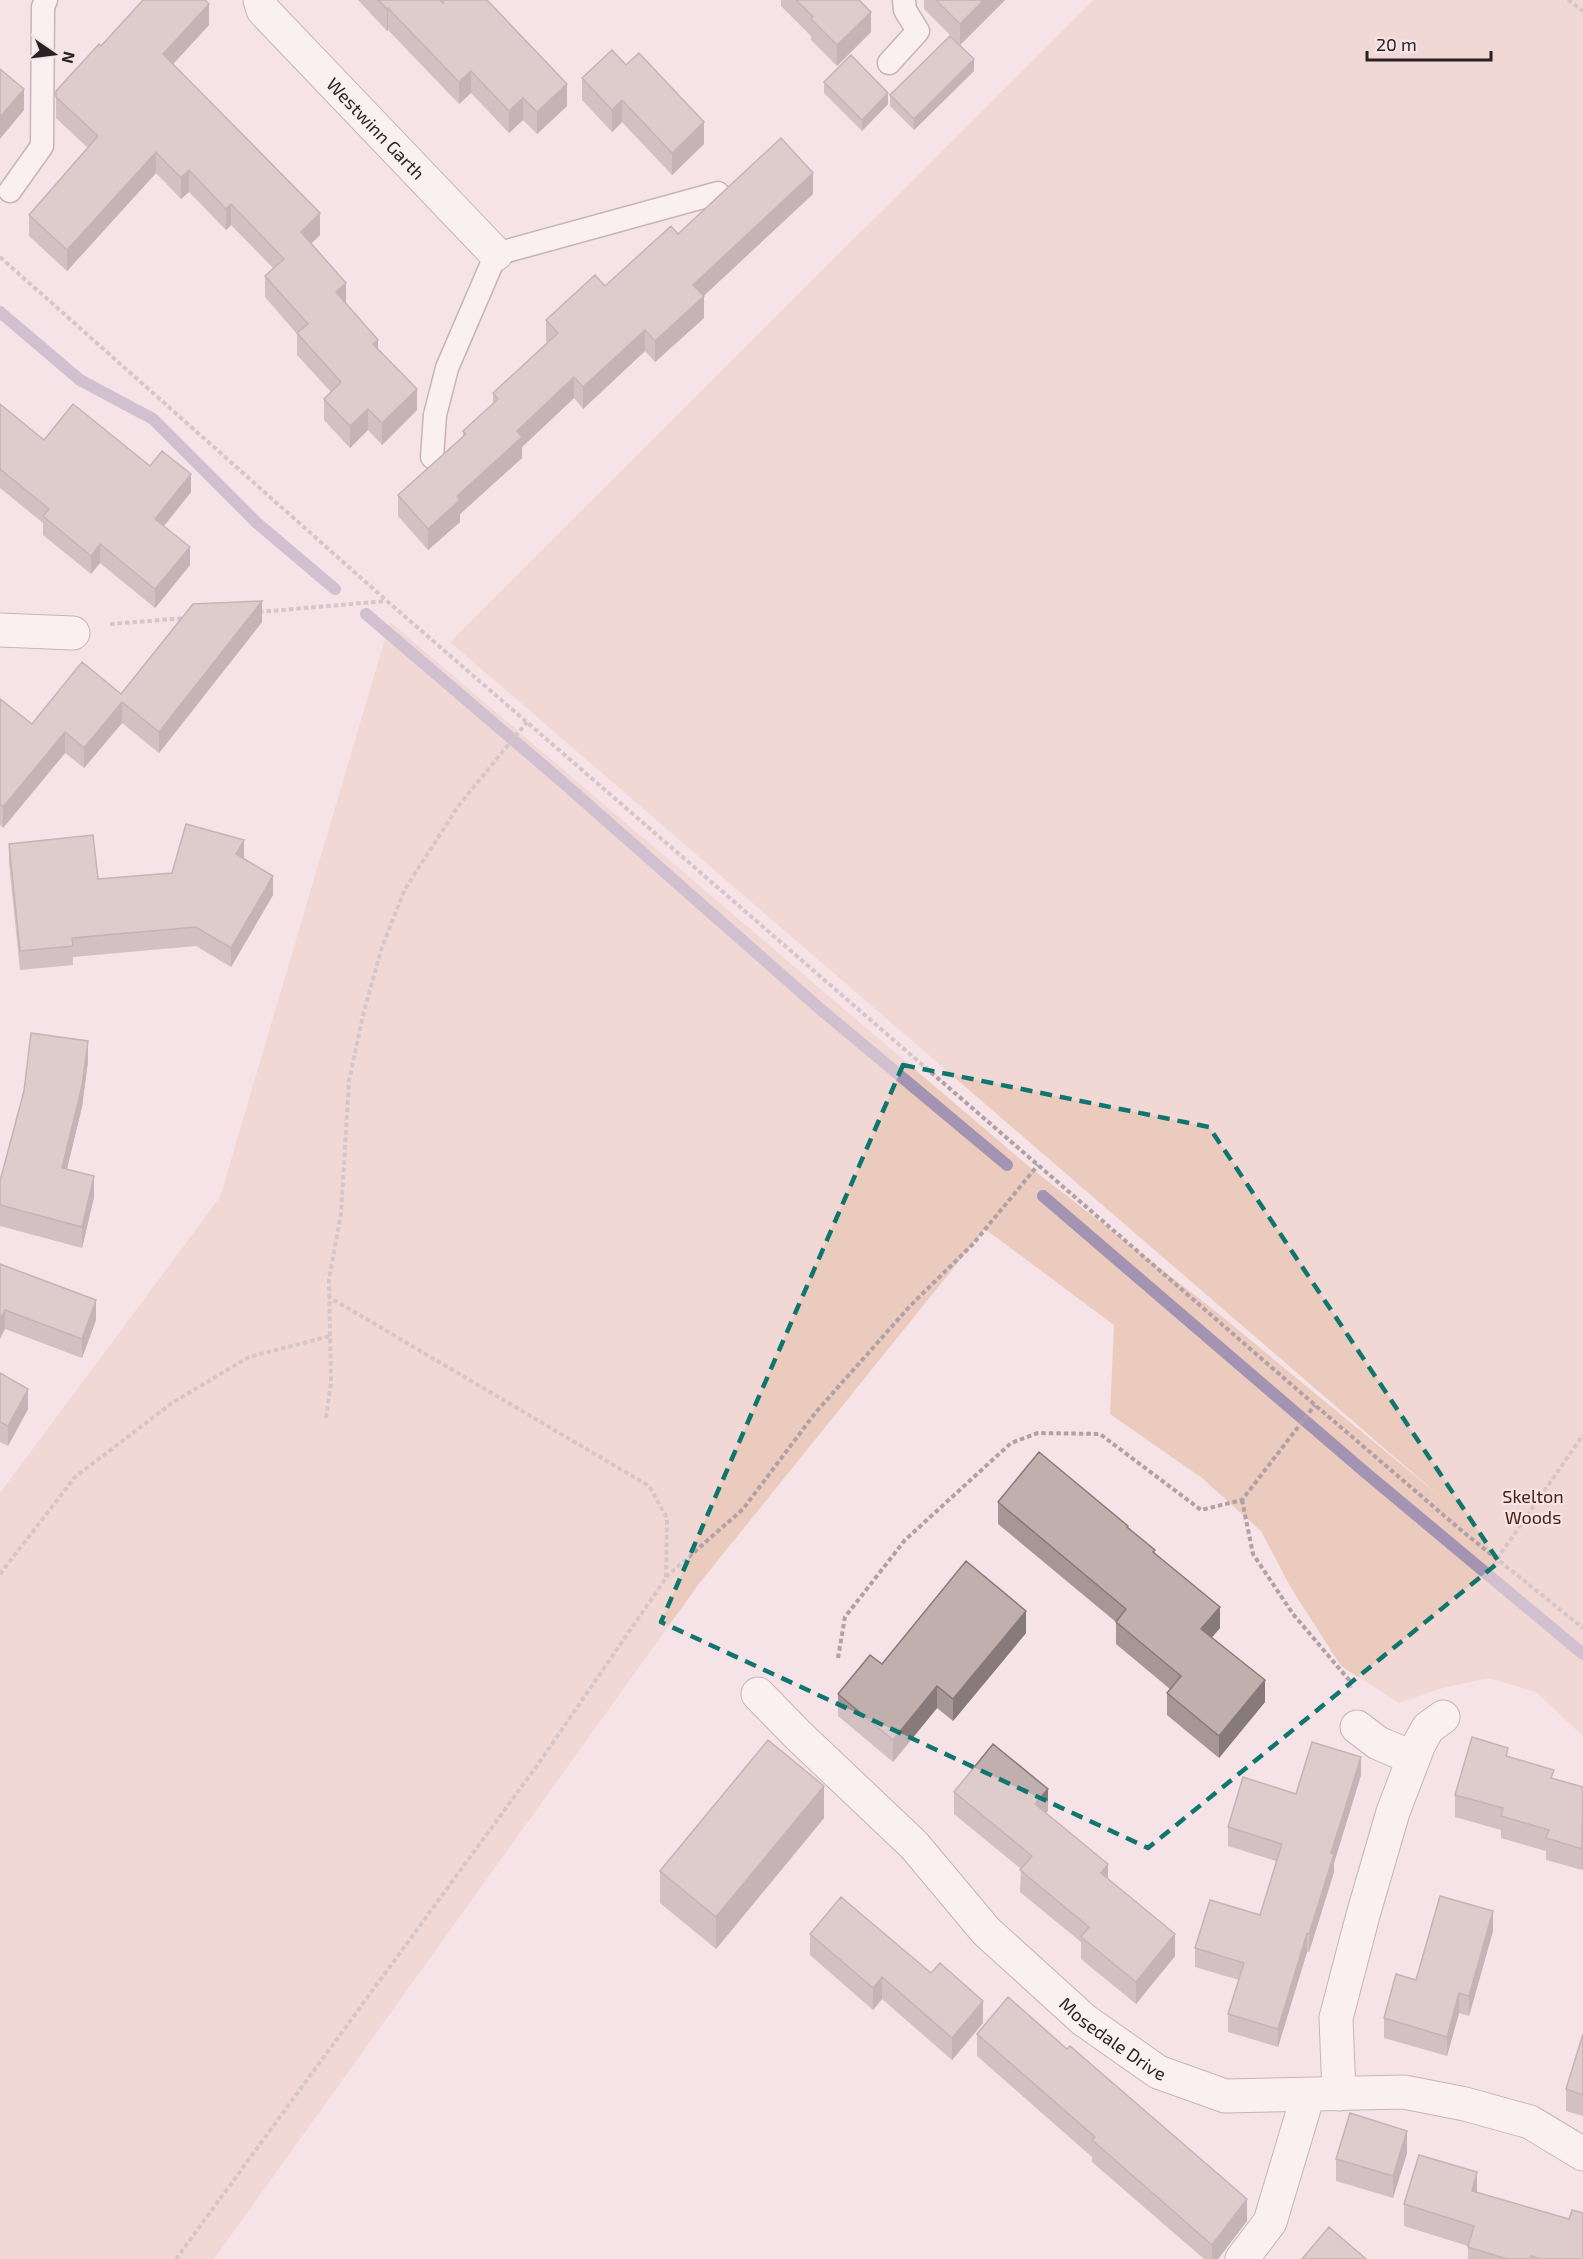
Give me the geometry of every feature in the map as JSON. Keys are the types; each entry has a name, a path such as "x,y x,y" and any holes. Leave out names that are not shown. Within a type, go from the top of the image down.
{"street":[{"name":"Westwinn Garth","path":"260,0 263,10 496,254"},
{"path":"0,630 73,633"},
{"name":"Mosedale Drive","path":"758,1694 914,1845 986,1931 1084,2020 1158,2072 1225,2096 1404,2092 1465,2104 1530,2122 1583,2154"},
{"path":"1242,2259 1270,2222 1324,2095 1336,2018 1393,1812 1413,1758 1428,1728 1443,1717"},
{"path":"1357,1727 1378,1743 1413,1758"}],"lane":[{"path":"10,191 42,146 43,7 46,0"},
{"path":"888,63 918,31 905,10 904,0"},
{"path":"432,457 435,415 447,368 496,254 718,193"}],"path":[{"path":"1568,0 1583,11"},
{"path":"0,257 387,601 1315,1405 1497,1559 1583,1628"},
{"path":"256,612 387,601"},
{"path":"73,633 102,625 197,617"},
{"path":"326,1418 331,1383 329,1279 341,1214 349,1081 364,1011 382,947 405,889 459,805 527,722"},
{"path":"176,2259 536,1767 666,1578 743,1509 816,1412 910,1306 973,1244 1038,1164"},
{"path":"329,1297 649,1486 667,1518 666,1578"},
{"path":"0,1575 75,1477 172,1403 249,1357 330,1336"},
{"path":"838,1658 845,1617 905,1540 1011,1443 1038,1433 1100,1434 1201,1510 1242,1500 1315,1405"},
{"path":"1497,1559 1583,1436"},
{"path":"1242,1500 1253,1554 1293,1614 1349,1680 1357,1727"}],"highlighted area":[{"path":"903,1065 1209,1127 1499,1562 1148,1848 661,1622"}],"green space":[{"name":"Skelton Woods","path":"1093,0 1583,0 1583,1736 1536,1692 1488,1678 1439,1689 1399,1703 1341,1666 1291,1588 1261,1531 1202,1478 1110,1414 1114,1325 985,1229 698,1585 214,2259 0,2259 0,1493 220,1197 390,622 1027,1165 1214,1310 1442,1498 450,642"}],"building":[{"path":"143,0 205,0 209,4 163,54 320,213 301,232 346,283 336,292 378,340 373,344 417,389 382,423 368,409 350,426 324,399 341,382 297,333 308,324 265,276 284,259 231,204 226,209 189,170 181,178 156,152 67,250 29,215 98,136 56,97 56,91"},
{"path":"378,0 440,0 443,3 443,0 487,0 567,84 537,112 523,98 509,111 471,71 459,82"},
{"path":"796,0 859,0 871,12 837,45"},
{"path":"936,0 984,0 960,24"},
{"path":"950,36 974,59 914,119 890,95"},
{"path":"612,50 626,65 639,53 704,122 672,153 622,100 612,110 582,78"},
{"path":"851,55 888,93 862,120 824,82"},
{"path":"0,69 24,89 0,117"},
{"path":"781,138 813,173 693,285 704,296 655,341 645,330 583,387 574,377 517,431 522,437 457,496 460,500 428,529 398,495 466,434 463,431 498,399 493,393 558,333 546,320 595,275 605,286 671,226 678,234"},
{"path":"0,404 44,440 73,404 150,466 162,451 191,474 155,519 190,547 155,589 100,544 91,556 43,516 49,509 0,469"},
{"path":"262,601 159,732 122,702 84,748 65,732 3,807 0,804 0,699 32,724 82,662 121,694 193,604"},
{"path":"186,824 244,840 236,854 273,876 231,948 196,927 72,938 73,946 20,951 9,844 93,835 98,879 172,873"},
{"path":"31,1033 88,1041 82,1086 62,1168 94,1176 82,1227 0,1205 0,1181 24,1091"},
{"path":"0,1264 96,1300 82,1339 5,1310 0,1320"},
{"path":"0,1373 28,1389 8,1426 0,1422"},
{"path":"1039,1452 1128,1526 1155,1550 1153,1552 1220,1607 1201,1629 1265,1680 1219,1736 1167,1693 1181,1676 1116,1622 1126,1609 998,1502"},
{"path":"966,1561 1026,1611 953,1699 937,1686 893,1740 838,1694 870,1655 882,1664"},
{"path":"1472,1737 1508,1748 1506,1756 1554,1770 1551,1778 1583,1787 1582,1849 1546,1838 1549,1830 1501,1816 1503,1808 1455,1795"},
{"path":"768,1740 824,1786 716,1917 660,1871"},
{"path":"1312,1742 1361,1757 1331,1853 1334,1854 1278,2029 1228,2014 1244,1963 1195,1948 1210,1900 1260,1915 1282,1844 1228,1827 1243,1777 1296,1794"},
{"path":"993,1744 1048,1789 1035,1804 1108,1864 1101,1873 1175,1934 1136,1982 1081,1937 1089,1927 1020,1870 1032,1856 954,1792"},
{"path":"1440,1896 1493,1911 1469,1996 1459,1993 1447,2037 1384,2018 1396,1974 1416,1980"},
{"path":"841,1897 931,1973 940,1963 983,2001 952,2038 882,1977 873,1988 810,1934"},
{"path":"1008,1997 1067,2049 1070,2046 1247,2199 1212,2245 1092,2140 1095,2137 977,2034"},
{"path":"1583,2034 1583,2095 1566,2089"},
{"path":"1350,2113 1407,2131 1393,2176 1336,2159"},
{"path":"1419,2155 1477,2172 1472,2191 1569,2219 1572,2210 1583,2213 1583,2259 1540,2259 1531,2256 1530,2259 1507,2259 1468,2247 1474,2226 1404,2204"},
{"path":"1329,2227 1366,2259 1302,2259"}],"waterway":[{"path":"0,312 80,380 153,419 257,523 335,589"},
{"path":"366,614 559,779 819,1008 1007,1165"},
{"path":"1043,1196 1366,1473 1583,1654"}]}
